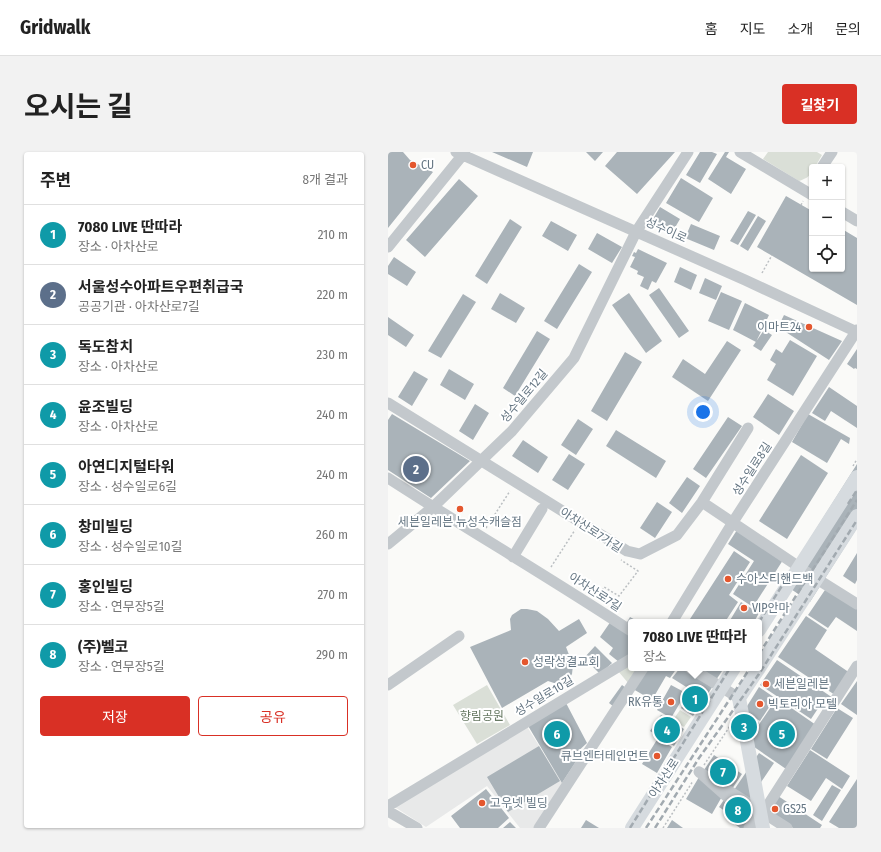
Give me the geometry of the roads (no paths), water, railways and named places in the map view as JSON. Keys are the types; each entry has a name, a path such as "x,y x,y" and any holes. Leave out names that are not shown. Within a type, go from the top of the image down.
{"main road":[{"path":"762,662 857,476"},
{"path":"762,627 857,516"},
{"name":"아차산로","path":"632,828 732,671"},
{"path":"757,671 739,698 763,828"}],"street":[{"name":"성수일로12길","path":"388,544 433,507 512,431 574,358 636,232 688,152"},
{"path":"740,152 809,189"},
{"path":"824,164 832,152"},
{"name":"성수이로","path":"461,153 745,280 857,332"},
{"path":"388,247 461,153"},
{"path":"845,214 857,221"},
{"name":"성수일로8길","path":"674,619 733,522 857,332"},
{"path":"388,403 628,551 640,554 677,535 702,502 748,428"},
{"name":"아차산로7길","path":"388,478 628,629"},
{"path":"702,502 857,604"},
{"path":"513,557 542,509"},
{"path":"388,685 459,636"},
{"name":"성수일로10길","path":"388,806 628,661"},
{"path":"749,828 763,813 857,666"},
{"path":"539,828 641,671"},
{"path":"695,671 739,698"},
{"path":"763,828 699,772 787,828"},
{"path":"388,811 416,828"}],"railway":[{"path":"848,504 857,490"},
{"path":"762,649 857,500"},
{"path":"762,669 857,520"},
{"path":"761,619 785,581"},
{"path":"630,828 728,671"},
{"path":"646,828 748,671"},
{"path":"655,828 699,758 761,671"}],"place":[{"name":"CU","path":"413,165"},
{"name":"이마트24","path":"809,327"},
{"name":"서울성수아파트우편취급국","path":"416,469"},
{"name":"세븐일레븐 뉴성수캐슬점","path":"460,509"},
{"name":"수아스티핸드백","path":"728,579"},
{"name":"VIP안마","path":"744,608"},
{"name":"성락성결교회","path":"525,662"},
{"name":"세븐일레븐","path":"766,684"},
{"name":"7080 LIVE 딴따라","path":"695,699"},
{"name":"RK유통","path":"671,702"},
{"name":"빅토리아 모텔","path":"760,704"},
{"name":"독도참치","path":"744,727"},
{"name":"윤조빌딩","path":"667,730"},
{"name":"창미빌딩","path":"557,734"},
{"name":"아연디지털타워","path":"782,734"},
{"name":"큐브엔터테인먼트","path":"657,756"},
{"name":"홍인빌딩","path":"723,772"},
{"name":"고우넷 빌딩","path":"482,803"},
{"name":"GS25","path":"775,809"},
{"name":"(주)벨코","path":"738,810"}],"park label":[{"name":"향림공원","path":"482,716"}]}
